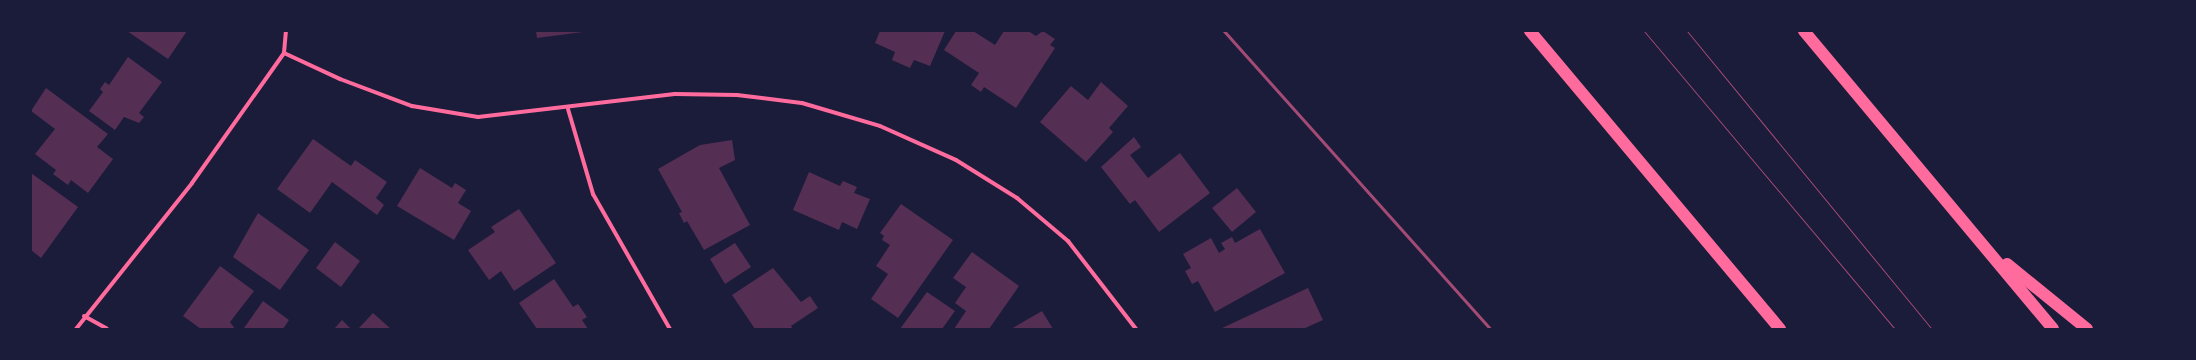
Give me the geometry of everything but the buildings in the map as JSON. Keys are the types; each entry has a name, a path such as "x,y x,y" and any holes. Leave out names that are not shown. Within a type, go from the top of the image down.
{"highway":[{"path":"1530,31 1780,329"},
{"path":"1804,31 1987,248 2053,329"},
{"path":"1987,248 2087,329"}],"street":[{"path":"76,329 84,316 192,183 284,53 286,31"},
{"path":"284,53 340,79 412,106 478,117 568,109 675,94 737,95 802,104 880,126 956,160 1017,198 1068,240 1136,329"},
{"path":"568,109 592,194 670,329"},
{"path":"84,316 107,329"}],"tram line":[{"path":"1644,31 1895,329"},
{"path":"1687,31 1932,329"}],"railway":[{"path":"1224,31 1490,329"}]}
